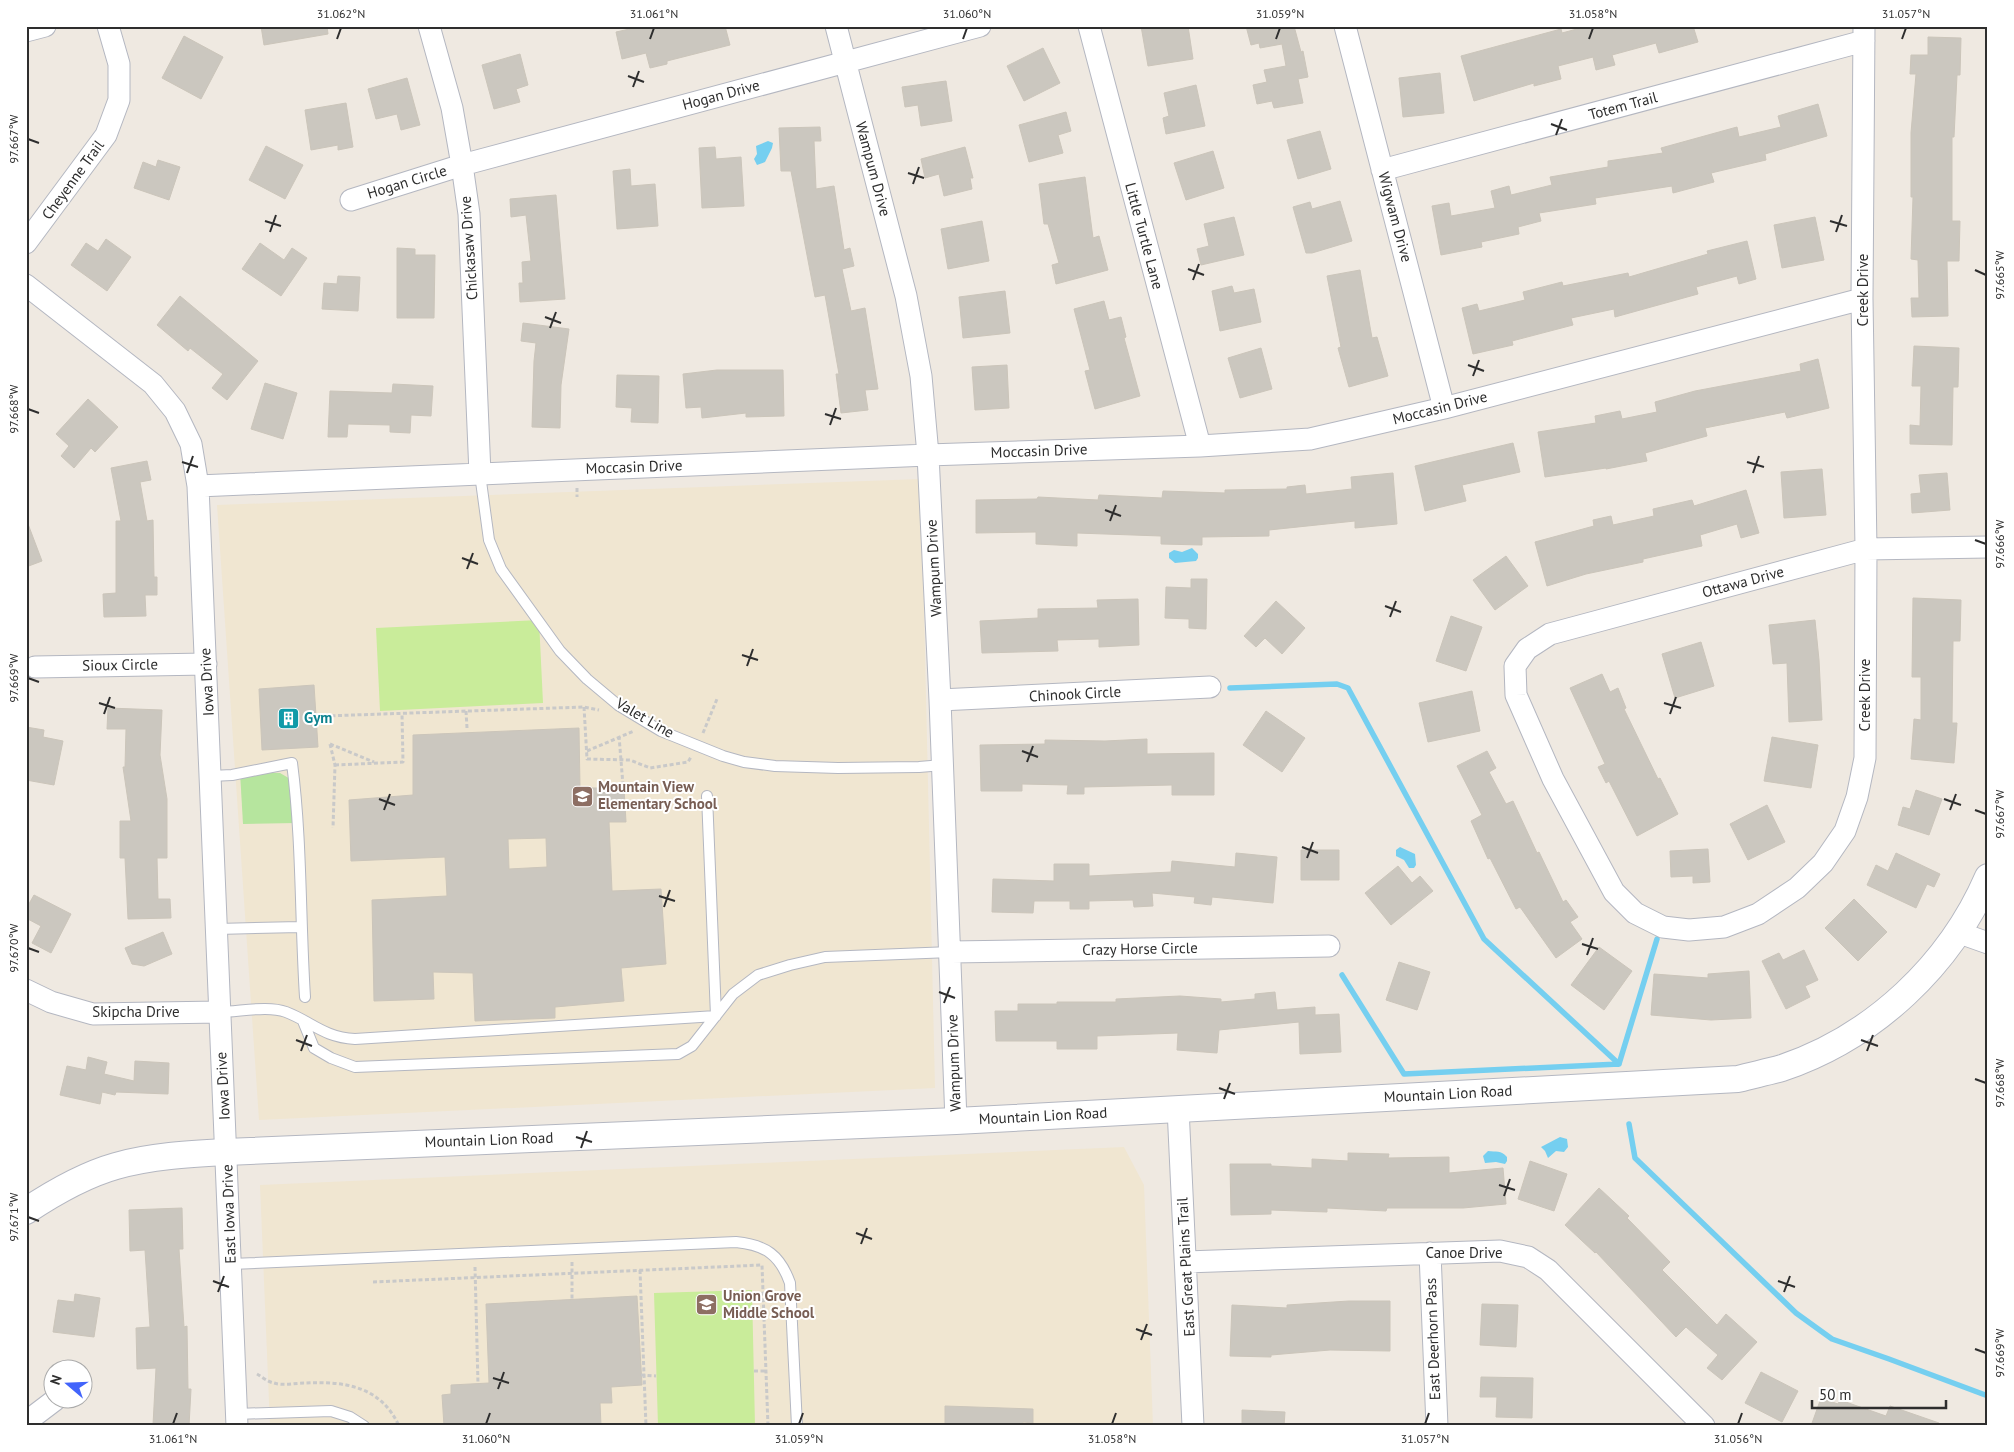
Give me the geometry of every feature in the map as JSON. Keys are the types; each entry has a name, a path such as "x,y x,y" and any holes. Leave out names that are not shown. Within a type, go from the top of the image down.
{"street":[{"path":"26,31 45,26"},
{"name":"Cheyenne Trail","path":"26,242 106,135 119,100 119,64 108,26"},
{"name":"Chickasaw Drive","path":"429,26 452,108 468,214 480,474"},
{"name":"Wampum Drive","path":"836,26 906,296 921,376 928,455 940,700 956,1121"},
{"name":"Hogan Drive","path":"462,165 980,26"},
{"name":"Little Turtle Lane","path":"1089,26 1200,446"},
{"name":"Wigwam Drive","path":"1345,26 1444,408"},
{"name":"Totem Trail","path":"1382,170 1864,34"},
{"name":"Creek Drive","path":"1514,666 1516,695 1546,762 1614,892 1635,913 1663,927 1689,930 1724,927 1758,914 1798,888 1824,863 1845,831 1857,797 1865,758 1866,548 1862,299 1864,34"},
{"name":"Hogan Circle","path":"351,200 462,165"},
{"name":"Iowa Drive","path":"26,285 153,384 175,411 191,444 198,486 226,1152"},
{"name":"Moccasin Drive","path":"198,486 928,455 1200,446 1310,438 1444,408 1862,299"},
{"name":"Ottawa Drive","path":"1514,666 1527,648 1550,634 1866,548 1988,547"},
{"name":"Sioux Circle","path":"35,667 206,664"},
{"name":"Chinook Circle","path":"940,700 1210,687"},
{"name":"Mountain Lion Road","path":"26,1210 48,1196 78,1181 115,1166 164,1156 956,1121 1738,1079 1783,1068 1826,1049 1867,1025 1897,1004 1925,974 1957,932 1981,894 1988,877"},
{"path":"1957,932 1988,943"},
{"name":"Crazy Horse Circle","path":"951,952 1329,946"},
{"name":"Skipcha Drive","path":"26,990 51,1002 93,1014 219,1012"},
{"name":"East Great Plains Trail","path":"1178,1108 1193,1426"},
{"name":"East Iowa Drive","path":"226,1152 237,1420"},
{"name":"Canoe Drive","path":"1186,1262 1500,1251 1528,1258 1548,1270 1704,1426"},
{"name":"East Deerhorn Pass","path":"1430,1253 1436,1426"},
{"path":"26,1422 42,1410"}],"lane":[{"name":"Valet Line","path":"480,474 489,540 501,569 560,651 587,680 618,705 661,731 723,756 744,762 775,766 838,768 919,768 943,765"},
{"path":"211,776 292,763 296,799 300,927 305,997"},
{"path":"707,796 716,1016"},
{"path":"216,929 300,927"},
{"path":"302,1021 314,1048 331,1058 355,1067 678,1054 692,1046 733,994 758,975 825,957 951,952"},
{"path":"219,1012 262,1009 285,1012 331,1035 355,1039 716,1016"},
{"path":"231,1264 736,1242 752,1244 776,1258 785,1268 790,1284 797,1426"},
{"path":"237,1420 331,1411 350,1417 364,1426"}],"path":[{"path":"584,707 586,759 630,760 650,768 688,762 717,699"},
{"path":"325,716 584,707 599,710"},
{"path":"466,711 467,728"},
{"path":"335,765 403,762 402,714"},
{"path":"586,751 618,736 634,731"},
{"path":"618,736 623,785"},
{"path":"333,828 335,765 330,744 377,764"},
{"path":"572,1249 572,1299"},
{"path":"474,1253 478,1384"},
{"path":"373,1282 762,1265 768,1426"},
{"path":"640,1270 646,1426"},
{"path":"754,1371 766,1371"},
{"path":"257,1374 274,1384 333,1382 353,1386 382,1401 394,1415 399,1426"},
{"path":"643,1375 656,1376"}],"shaded area":[{"name":"Mountain View Elementary School","path":"921,479 935,1088 259,1120 217,505"},
{"name":"Union Grove Middle School","path":"1124,1147 1144,1185 1153,1426 270,1426 260,1185"}],"green space":[{"path":"539,620 543,703 380,711 376,628"},
{"path":"240,772 280,773 292,780 296,823 243,824"},
{"path":"752,1290 755,1426 658,1426 654,1293"}],"water":[{"path":"768,141 773,143 772,148 765,162 757,165 754,159 757,154 756,146"},
{"path":"1192,548 1198,554 1196,561 1175,563 1169,558 1169,553 1174,550 1182,552"},
{"path":"1400,847 1415,854 1416,865 1414,868 1409,868 1404,860 1396,856 1396,850"},
{"path":"1560,1137 1567,1139 1568,1147 1564,1152 1556,1151 1548,1158 1541,1147"},
{"path":"1488,1151 1503,1153 1507,1157 1507,1161 1505,1164 1496,1162 1485,1163 1483,1156"}],"building":[{"path":"261,26 327,26 328,34 264,45"},
{"path":"643,26 725,26 730,45 667,61 667,64 650,68 646,53 622,59 616,32"},
{"path":"1141,26 1188,26 1193,59 1148,66"},
{"path":"1246,26 1294,26 1301,52 1303,51 1308,77 1298,79 1303,103 1274,108 1272,101 1257,104 1253,85 1267,82 1264,70 1286,66 1282,44 1260,48 1259,43 1251,45"},
{"path":"1588,26 1693,26 1698,42 1659,53 1656,43 1612,55 1615,65 1596,70 1593,57 1558,66 1561,79 1534,86 1534,83 1474,101 1461,56 1561,29 1562,33"},
{"path":"184,36 223,57 201,99 162,78"},
{"path":"1928,37 1961,38 1960,75 1957,75 1954,137 1952,137 1952,221 1960,221 1959,261 1947,261 1948,316 1912,317 1911,298 1919,298 1918,260 1911,259 1913,197 1911,197 1911,133 1916,74 1910,74 1911,55 1928,55"},
{"path":"1043,48 1060,83 1024,101 1007,66"},
{"path":"520,54 528,85 516,89 520,102 494,109 482,65"},
{"path":"1440,73 1444,113 1403,117 1399,78"},
{"path":"407,78 420,125 401,130 397,114 376,119 368,89"},
{"path":"946,81 952,121 921,126 918,105 905,107 902,87"},
{"path":"1196,85 1205,126 1166,134 1163,118 1169,116 1164,93"},
{"path":"346,103 353,147 338,150 338,145 311,150 305,110"},
{"path":"1818,104 1827,136 1765,154 1766,160 1711,173 1714,182 1673,193 1672,186 1595,198 1596,204 1539,213 1541,221 1518,227 1519,234 1481,242 1482,247 1441,255 1432,206 1449,203 1451,216 1495,208 1491,191 1509,186 1511,195 1552,185 1550,177 1608,167 1608,161 1663,153 1661,148 1737,127 1739,137 1781,127 1778,116"},
{"path":"1066,112 1071,131 1058,135 1063,153 1029,162 1019,125"},
{"path":"820,127 821,141 814,141 816,189 834,186 844,250 850,248 854,266 842,269 851,311 865,308 878,389 865,390 868,410 841,413 836,374 839,374 825,295 815,297 791,171 781,171 779,128"},
{"path":"1320,131 1331,169 1298,179 1287,140"},
{"path":"266,146 303,165 285,199 249,180"},
{"path":"715,147 716,159 741,157 744,206 702,208 699,148"},
{"path":"965,147 973,178 970,178 972,189 944,196 939,174 925,178 921,159"},
{"path":"1213,151 1224,188 1186,200 1174,163"},
{"path":"158,160 180,167 169,200 134,188 143,162 156,167"},
{"path":"630,169 631,186 655,184 658,226 617,229 613,171"},
{"path":"1085,177 1093,238 1099,236 1108,270 1056,284 1052,265 1059,263 1048,224 1044,224 1039,184"},
{"path":"556,195 565,299 520,302 519,283 523,283 522,262 531,261 526,215 511,217 510,199"},
{"path":"1340,201 1352,241 1312,253 1306,253 1293,207 1310,202 1312,209"},
{"path":"1234,217 1244,255 1201,265 1197,249 1209,246 1204,224"},
{"path":"1815,217 1824,260 1782,268 1774,225"},
{"path":"982,221 989,261 948,269 941,229"},
{"path":"106,239 131,257 107,291 71,265 86,243 98,251"},
{"path":"1747,241 1756,279 1739,284 1737,276 1696,287 1698,294 1615,317 1614,309 1571,318 1573,325 1512,341 1513,345 1473,354 1462,308 1477,304 1479,311 1525,300 1523,292 1562,282 1563,286 1628,273 1629,277 1708,254 1707,251"},
{"path":"260,243 284,260 292,248 307,258 281,296 242,269"},
{"path":"397,248 415,249 415,255 435,255 434,318 397,318"},
{"path":"1360,270 1372,338 1377,337 1388,376 1349,387 1338,348 1341,347 1327,276"},
{"path":"338,276 360,277 358,311 322,309 324,283 337,284"},
{"path":"1232,286 1234,293 1254,289 1261,322 1220,331 1212,291"},
{"path":"1005,291 1010,333 963,338 959,297"},
{"path":"180,296 258,361 227,400 212,388 223,374 190,348 188,351 157,325"},
{"path":"1104,301 1109,320 1121,317 1126,337 1124,338 1140,396 1095,409 1085,371 1090,370 1074,309"},
{"path":"523,323 569,329 561,385 560,428 532,427 536,343 521,341"},
{"path":"1914,346 1959,348 1958,387 1953,387 1952,445 1910,444 1910,425 1920,426 1921,386 1912,386"},
{"path":"1261,348 1272,389 1240,398 1228,358"},
{"path":"1818,359 1829,408 1787,418 1785,412 1705,428 1707,436 1645,453 1647,461 1606,469 1545,477 1538,432 1596,423 1595,416 1620,411 1622,419 1657,412 1655,402 1695,391 1801,371 1800,364"},
{"path":"1007,365 1009,408 975,410 972,367"},
{"path":"717,370 783,370 784,416 746,417 746,413 702,418 701,407 686,408 683,374"},
{"path":"617,375 659,376 658,423 631,422 632,408 616,407"},
{"path":"265,383 297,393 283,439 251,429"},
{"path":"393,384 433,386 431,416 411,415 410,433 390,432 390,425 348,424 347,437 328,437 330,391 392,393"},
{"path":"88,399 118,427 95,452 91,448 74,468 61,456 69,446 56,434"},
{"path":"1513,443 1520,472 1462,485 1466,501 1425,511 1415,466"},
{"path":"147,461 151,480 140,482 147,521 153,520 154,577 157,577 157,595 145,595 146,616 104,617 103,594 116,593 116,521 121,521 111,468"},
{"path":"1822,469 1826,515 1784,518 1781,472"},
{"path":"1393,473 1397,524 1355,528 1355,521 1269,530 1269,536 1202,537 1202,545 1161,544 1161,536 1077,533 1077,546 1036,544 1036,532 976,533 976,500 1037,499 1038,497 1098,500 1099,495 1162,498 1163,491 1225,493 1225,490 1287,489 1287,487 1305,485 1306,494 1352,489 1351,477"},
{"path":"1947,473 1950,510 1912,513 1911,494 1921,493 1919,475"},
{"path":"1746,490 1759,533 1741,538 1737,524 1700,535 1702,546 1643,559 1643,562 1586,574 1547,586 1535,542 1594,526 1593,520 1611,516 1613,525 1654,516 1653,509 1692,500 1694,506"},
{"path":"26,524 28,524 42,561 26,567"},
{"path":"1506,556 1528,586 1495,610 1473,580"},
{"path":"1191,579 1207,579 1206,629 1189,628 1189,619 1165,618 1166,587 1191,588"},
{"path":"1913,598 1961,600 1960,641 1953,641 1952,723 1957,723 1954,763 1911,759 1914,719 1921,720 1921,677 1912,677"},
{"path":"1138,599 1139,645 1099,647 1099,639 1057,640 1058,651 982,653 980,621 1038,618 1038,609 1098,608 1097,600"},
{"path":"1276,601 1305,628 1282,654 1265,638 1256,647 1244,636"},
{"path":"1451,616 1482,627 1466,671 1436,661"},
{"path":"1815,620 1822,720 1789,722 1787,663 1773,664 1769,625"},
{"path":"1701,642 1714,686 1675,698 1662,654"},
{"path":"1602,674 1610,692 1618,688 1626,708 1624,709 1658,779 1660,778 1678,814 1637,836 1609,781 1606,783 1598,767 1605,764 1570,688"},
{"name":"Gym","path":"314,685 318,747 262,750 259,689"},
{"path":"1472,691 1480,731 1428,742 1419,703"},
{"path":"108,708 162,710 160,755 167,799 167,858 157,858 158,899 170,899 171,918 128,919 125,858 120,858 120,821 131,821 123,767 125,767 126,729 107,729"},
{"path":"1266,711 1305,738 1282,772 1243,745"},
{"path":"26,727 44,730 43,737 63,741 54,785 26,780"},
{"path":"579,728 580,788 624,788 626,822 609,822 612,891 661,889 666,964 621,968 624,1001 555,1007 555,1018 475,1021 473,973 433,972 434,999 374,1001 372,900 447,896 445,857 351,861 349,800 413,795 413,735","holes":["546,838 547,867 509,869 508,839"]},
{"path":"1772,737 1818,745 1811,788 1764,781"},
{"path":"1147,739 1147,754 1214,753 1214,795 1172,795 1172,785 1084,787 1084,794 1067,794 1068,785 1022,784 1022,791 981,791 980,745 1045,744 1045,740 1105,741"},
{"path":"1487,751 1496,768 1489,772 1506,804 1513,801 1537,853 1539,852 1563,902 1566,900 1578,917 1570,922 1582,939 1556,958 1520,907 1516,909 1490,858 1488,859 1471,821 1482,815 1457,766"},
{"path":"1916,790 1942,799 1929,835 1898,825 1903,807 1910,809"},
{"path":"1767,805 1785,842 1748,860 1730,824"},
{"path":"1708,849 1710,882 1693,883 1693,876 1671,877 1670,851"},
{"path":"1301,850 1339,850 1339,880 1301,880"},
{"path":"1236,853 1277,857 1273,903 1212,897 1211,905 1194,903 1195,897 1152,893 1153,906 1134,907 1133,900 1089,901 1089,909 1070,909 1070,901 1034,901 1033,913 992,912 993,879 1054,881 1054,864 1089,864 1089,876 1171,872 1172,861 1235,867"},
{"path":"1896,853 1940,874 1934,887 1927,884 1916,908 1867,885 1876,865 1888,871"},
{"path":"1398,866 1412,883 1420,876 1433,891 1391,925 1365,893"},
{"path":"34,895 71,914 51,953 32,943 41,926 26,918 26,909"},
{"path":"1854,899 1887,932 1858,961 1825,928"},
{"path":"163,932 172,954 144,966 132,964 125,948"},
{"path":"1599,947 1632,971 1604,1010 1571,985"},
{"path":"1804,950 1818,980 1805,986 1810,997 1786,1009 1762,961 1779,953 1783,960"},
{"path":"1399,962 1430,972 1417,1010 1386,1000"},
{"path":"1749,971 1751,1018 1711,1020 1651,1015 1654,974 1708,978 1708,974"},
{"path":"1275,992 1277,1010 1315,1007 1315,1015 1339,1014 1341,1052 1300,1054 1299,1022 1219,1030 1217,1053 1177,1050 1178,1033 1097,1036 1097,1049 1057,1049 1057,1041 996,1041 995,1011 1018,1011 1018,1004 1116,1002 1116,999 1180,996 1221,999 1221,1002 1255,999 1255,994"},
{"path":"88,1057 107,1062 104,1074 134,1081 135,1061 169,1063 168,1094 116,1092 115,1095 102,1092 100,1104 60,1095 67,1066 86,1070"},
{"path":"1348,1153 1389,1154 1388,1158 1449,1157 1449,1173 1503,1168 1506,1204 1463,1208 1387,1208 1386,1211 1327,1208 1327,1212 1271,1210 1271,1214 1231,1215 1230,1164 1271,1164 1271,1166 1312,1168 1312,1159 1348,1161"},
{"path":"1530,1161 1567,1174 1554,1211 1518,1199"},
{"path":"1599,1188 1629,1216 1627,1218 1670,1262 1662,1270 1717,1325 1726,1314 1757,1342 1722,1380 1707,1368 1718,1355 1686,1327 1676,1337 1596,1252 1565,1225"},
{"path":"182,1208 183,1249 179,1249 184,1327 187,1326 188,1389 191,1389 189,1426 153,1425 156,1368 137,1369 136,1328 150,1327 145,1250 130,1251 129,1210"},
{"path":"75,1294 100,1298 94,1337 53,1332 58,1300 74,1302"},
{"path":"637,1296 642,1385 611,1387 612,1403 600,1403 601,1426 444,1426 442,1395 451,1394 451,1385 489,1383 486,1304"},
{"path":"1349,1301 1390,1301 1390,1351 1330,1350 1271,1355 1271,1357 1230,1356 1232,1305 1287,1308 1287,1305"},
{"path":"1482,1304 1518,1305 1516,1347 1480,1345"},
{"path":"1761,1372 1798,1391 1782,1422 1745,1403"},
{"path":"1481,1377 1533,1378 1532,1418 1496,1417 1497,1397 1480,1397"},
{"path":"1821,1398 1838,1404 1840,1400 1886,1416 1890,1406 1939,1423 1939,1426 1811,1426"},
{"path":"945,1406 1033,1409 1033,1423 1023,1422 1023,1426 945,1426"},
{"path":"1242,1410 1285,1412 1284,1426 1242,1426"}],"waterway":[{"path":"1230,688 1337,684 1348,688 1484,939 1619,1064"},
{"path":"1619,1064 1657,939"},
{"path":"1342,975 1404,1074 1619,1064"},
{"path":"1629,1124 1635,1158 1796,1313 1832,1339 1988,1396"}],"place":[{"name":"Gym","path":"288,718"},
{"name":"Mountain View Elementary School","path":"582,796"},
{"name":"Union Grove Middle School","path":"707,1305"}]}
